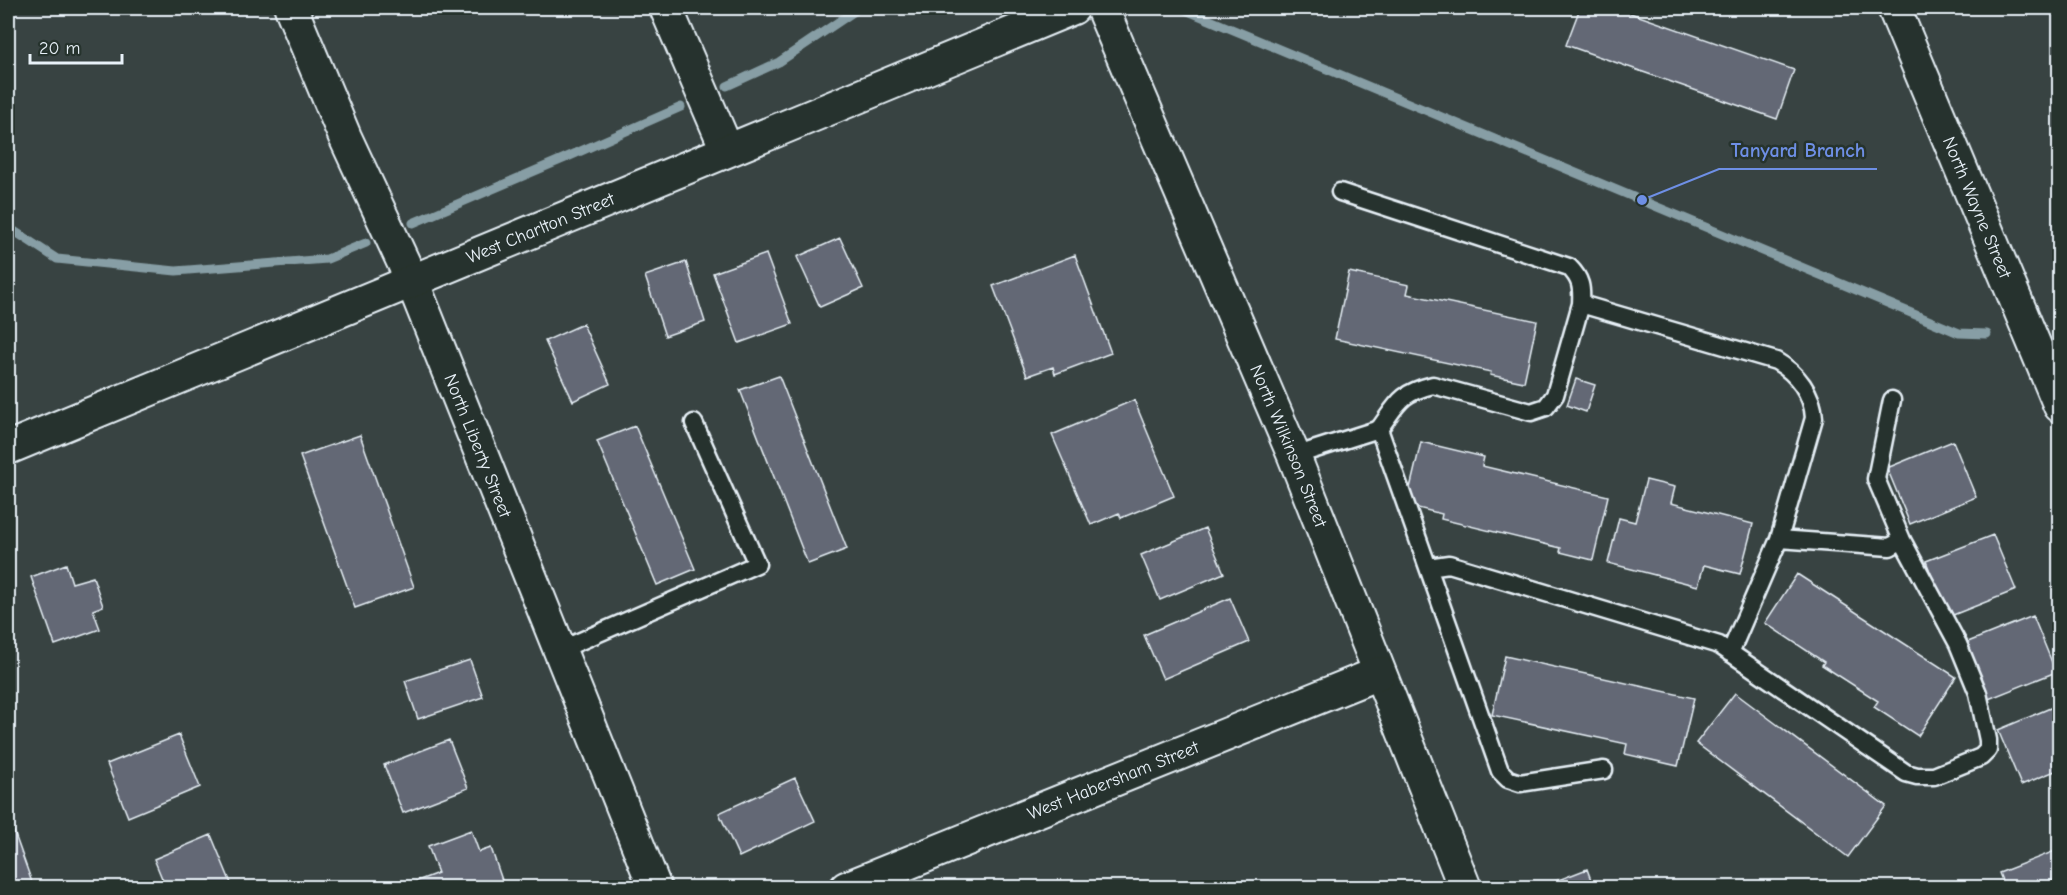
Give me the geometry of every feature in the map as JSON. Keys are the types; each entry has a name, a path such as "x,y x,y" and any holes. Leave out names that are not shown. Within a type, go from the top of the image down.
{"street":[{"name":"North Liberty Street","path":"291,8 345,137 412,281 655,888"},
{"path":"666,8 727,150"},
{"name":"West Charlton Street","path":"8,448 1073,8"},
{"name":"North Wilkinson Street","path":"1102,8 1294,456 1465,888"},
{"name":"North Wayne Street","path":"1894,8 2060,406"},
{"name":"West Habersham Street","path":"846,888 1379,673"}],"lane":[{"path":"1294,456 1379,429 1404,395 1433,385 1531,412 1546,407 1555,395 1581,304 1582,287 1578,276 1569,267 1340,192"},
{"path":"1581,304 1776,361 1788,368 1809,394 1814,405 1814,418 1779,539 1730,653"},
{"path":"1428,567 1449,564 1719,645 1906,772 1917,776 1934,776 1980,757 1988,750 1988,740 1978,693 1958,644 1902,540 1876,479 1892,400"},
{"path":"560,650 757,564 694,423"},
{"path":"1379,429 1500,771 1508,779 1520,783 1604,770"},
{"path":"1779,539 1890,548 1902,540"}],"building":[{"path":"1580,8 1616,8 1794,70 1777,119 1566,45"},
{"path":"840,238 863,288 820,307 797,257"},
{"path":"766,254 792,324 739,343 713,273"},
{"path":"1075,255 1111,353 1055,374 1053,367 1027,376 993,286"},
{"path":"686,262 705,322 665,336 645,276"},
{"path":"1349,272 1409,285 1407,294 1537,321 1524,382 1490,375 1491,372 1335,339"},
{"path":"583,324 610,384 573,401 545,341"},
{"path":"779,376 847,549 808,564 740,390"},
{"path":"1576,379 1595,385 1586,412 1567,405"},
{"path":"1134,400 1174,496 1121,518 1119,513 1091,525 1052,435"},
{"path":"635,426 695,569 657,585 597,441"},
{"path":"360,435 414,587 355,608 300,456"},
{"path":"1953,441 1976,497 1910,524 1887,468"},
{"path":"1421,442 1484,457 1482,466 1608,496 1593,560 1560,552 1561,548 1441,519 1442,514 1406,505"},
{"path":"1646,480 1675,487 1671,503 1753,524 1740,574 1704,565 1698,586 1608,563 1619,518 1635,522"},
{"path":"1205,528 1224,573 1160,600 1141,555"},
{"path":"1993,535 2016,590 1948,617 1926,561"},
{"path":"66,564 72,583 93,577 103,606 93,610 100,629 55,645 31,577"},
{"path":"1797,574 1956,677 1918,736 1874,707 1878,701 1822,665 1824,662 1765,623"},
{"path":"1230,598 1249,642 1163,679 1144,635"},
{"path":"2033,616 2056,672 1986,700 1963,644"},
{"path":"1505,656 1694,698 1678,766 1625,754 1627,744 1492,715"},
{"path":"470,660 483,697 418,719 405,681"},
{"path":"1735,693 1886,806 1848,857 1696,743"},
{"path":"2060,704 2060,769 2021,785 1998,730"},
{"path":"179,735 200,787 128,817 107,764"},
{"path":"449,740 468,788 403,813 384,765"},
{"path":"795,778 815,821 739,857 719,813"},
{"path":"8,815 34,888 8,888"},
{"path":"471,830 479,852 491,848 504,886 499,888 399,888 438,873 428,846"},
{"path":"211,835 233,888 166,888 154,859"},
{"path":"2060,849 2060,877 2035,888 2005,888 1999,873"},
{"path":"1587,869 1594,888 1538,888"}],"waterway":[{"path":"727,86 779,62 859,8"},
{"path":"1181,8 1959,333 1987,334"},
{"path":"413,223 681,107"},
{"path":"8,227 57,259 176,271 327,259 366,243"}],"place":[{"name":"Tanyard Branch","path":"1642,200"}]}
